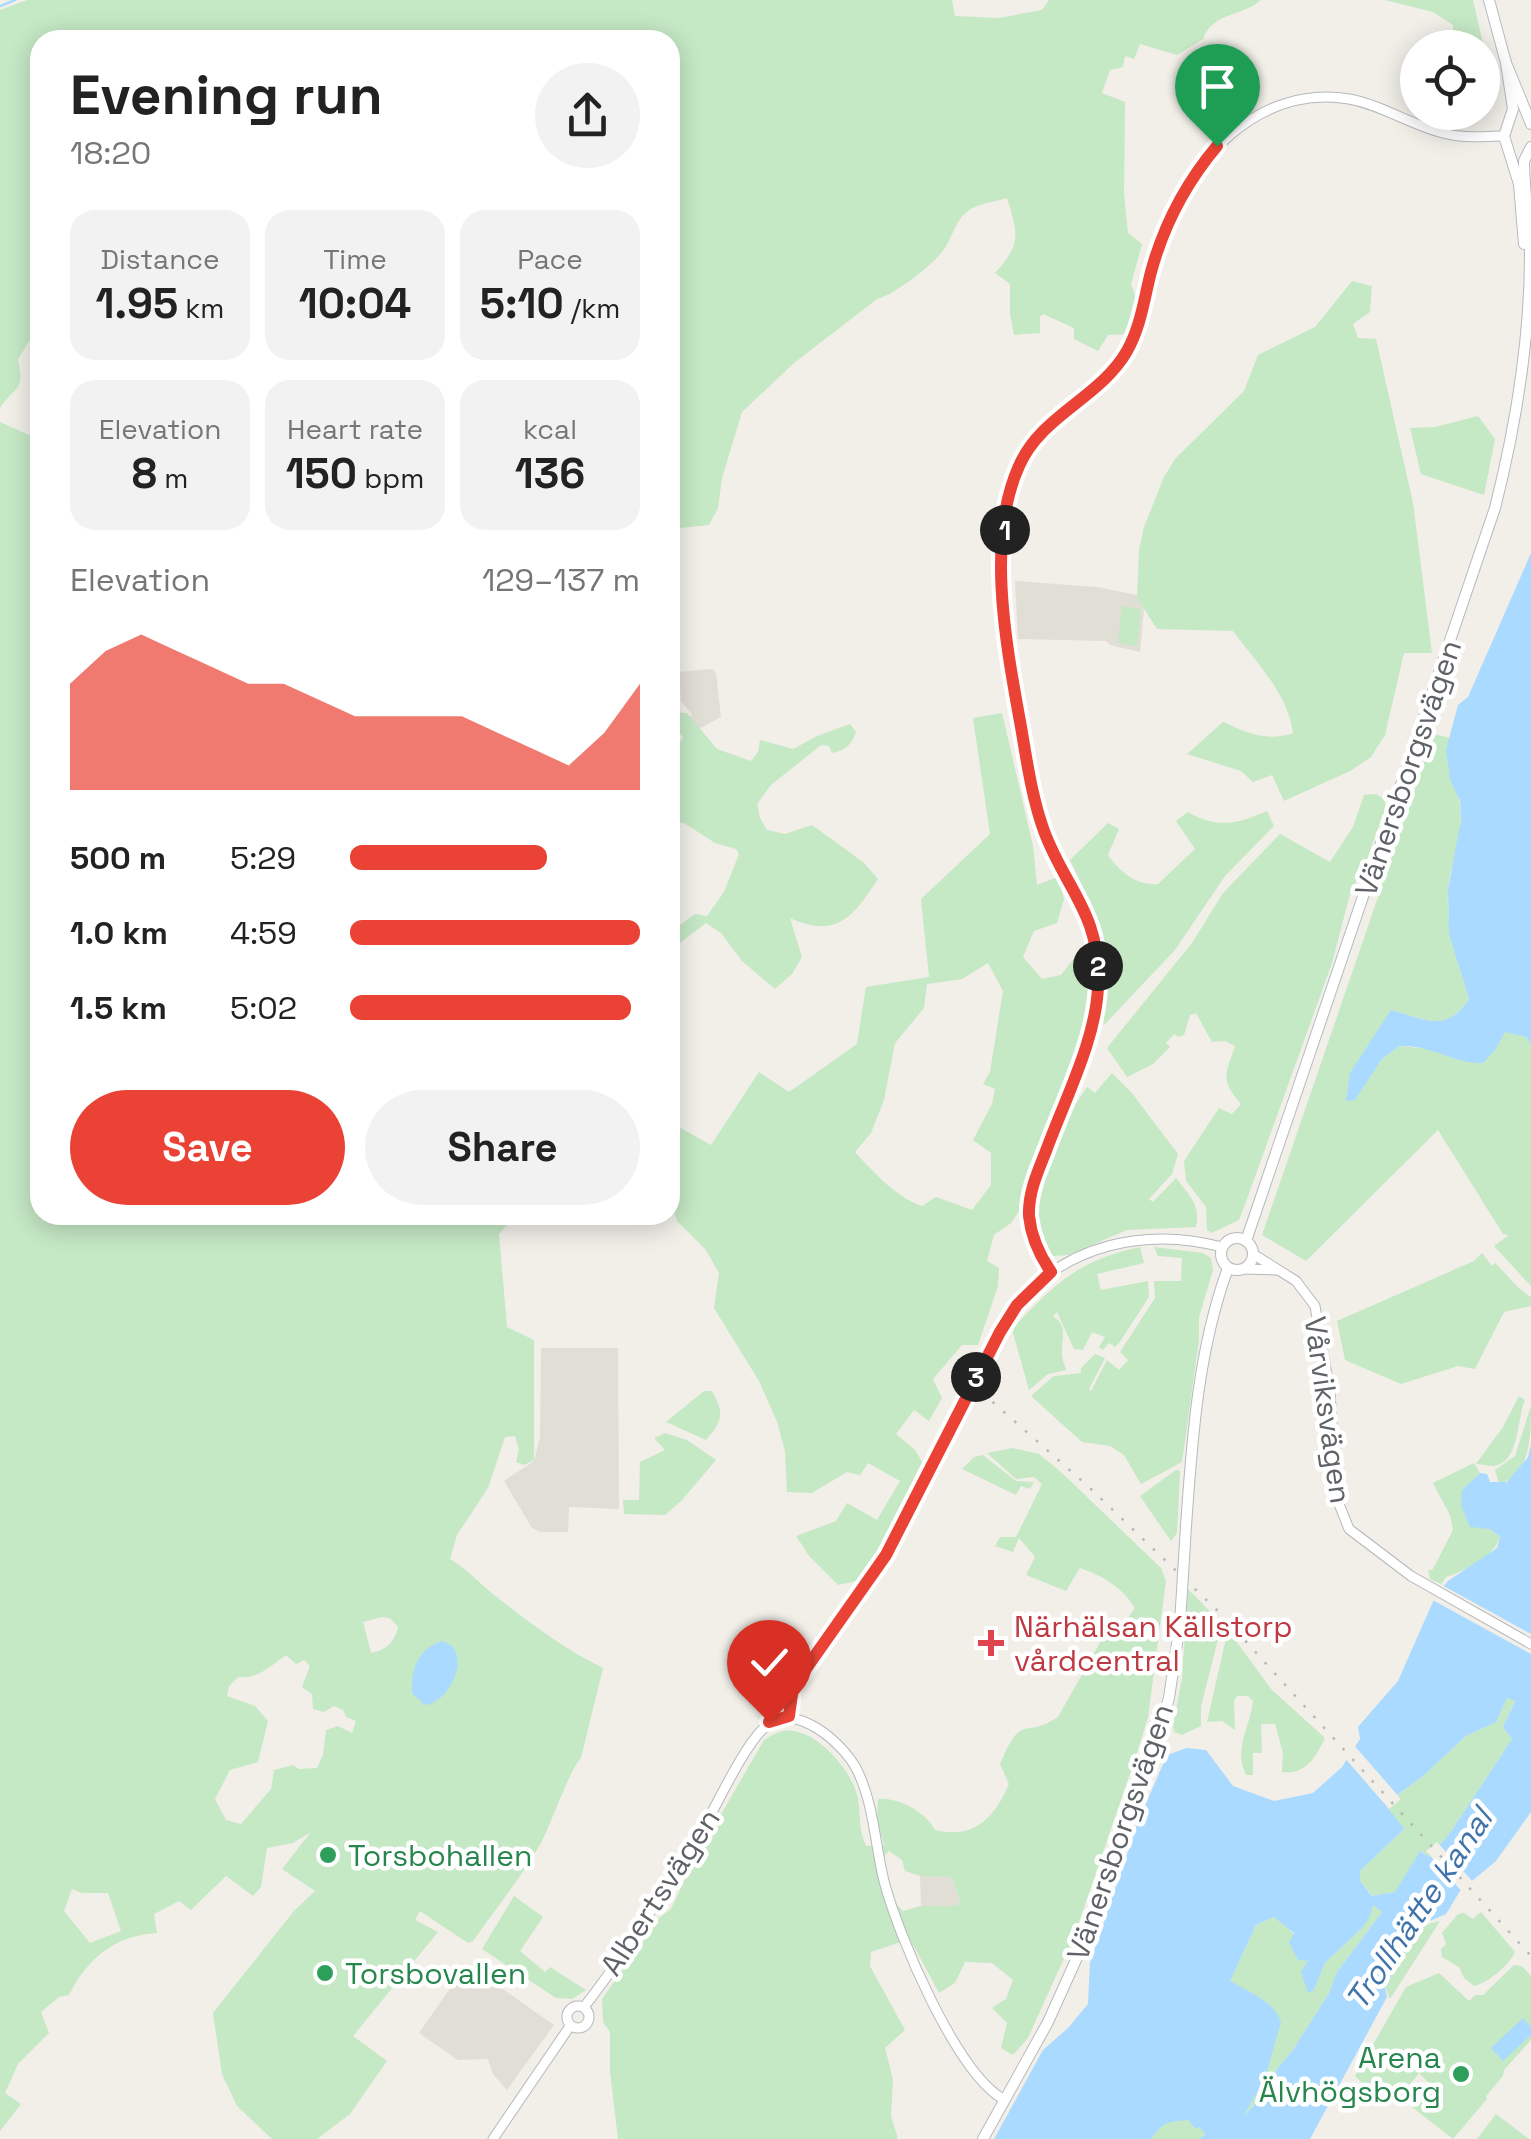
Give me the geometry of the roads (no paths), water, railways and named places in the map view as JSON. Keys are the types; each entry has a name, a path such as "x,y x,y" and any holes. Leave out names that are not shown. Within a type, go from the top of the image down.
{"main road":[{"path":"1489,0 1506,63 1513,110 1507,141"},
{"path":"1506,63 1530,123"},
{"path":"1510,124 1519,120 1530,123"},
{"name":"Vänersborgsvägen","path":"1507,141 1518,151 1531,147"},
{"name":"Vänersborgsvägen","path":"1507,141 1519,184 1528,285"},
{"name":"Vänersborgsvägen","path":"1246,1241 1496,508 1520,387 1530,221 1524,161 1531,147"},
{"path":"1231,1239 1246,1241 1253,1254 1250,1262 1243,1269 1228,1268 1221,1259 1222,1247 1231,1239"},
{"name":"Vänersborgsvägen","path":"983,2139 1048,2022 1080,1952 1169,1698 1180,1623 1194,1430 1207,1344 1228,1268"}],"street":[{"path":"1051,1272 1031,1226 1032,1192 1092,1026 1098,966 1090,921 1046,836 1034,798 1004,627 1002,579 1008,497 1024,456 1053,420 1098,385 1125,355 1139,323 1168,220 1198,169 1228,135 1284,104 1334,98 1365,103 1445,134 1507,141"},
{"path":"1003,2099 984,2086 962,2052 896,1922 857,1769 846,1754 815,1728 789,1716 793,1687 886,1555 1017,1305 1051,1272 1085,1254 1133,1240 1168,1239 1222,1247"},
{"name":"Vårviksvägen","path":"1253,1254 1305,1289 1315,1306 1330,1392 1338,1499 1346,1525 1362,1542 1431,1589 1531,1644"},
{"path":"1243,1269 1277,1270"},
{"name":"Albertsvägen","path":"584,2008 704,1826 756,1737 769,1722 789,1716"},
{"path":"575,2006 584,2008 589,2014 588,2024 580,2029 570,2026 568,2011 575,2006"},
{"path":"492,2139 570,2026"}],"water":[{"path":"1531,553 1531,1045 1526,1037 1505,1032 1483,1063 1400,1046 1382,1059 1355,1100 1346,1101 1350,1073 1391,1010 1425,1020 1443,1020 1452,1017 1469,999 1449,934 1448,889 1461,820 1460,801 1450,779 1446,750 1458,705 1468,697"},
{"name":"Trollhätte kanal","path":"1531,1444 1531,1812 1496,1861 1460,1891 1446,1914 1423,1924 1385,1987 1387,1997 1310,2139 1199,2139 1206,2134 1188,2120 1167,2124 1151,2139 994,2139 1043,2050 1088,2004 1090,1963 1138,1822 1167,1755 1187,1748 1206,1750 1233,1786 1274,1801 1313,1793 1342,1767 1360,1739 1358,1727 1398,1681 1435,1597 1448,1581 1497,1548 1500,1537 1490,1529 1470,1527 1461,1505 1462,1490 1480,1473 1487,1474 1490,1482 1507,1482 1528,1457","holes":["1507,1698 1515,1701 1503,1727 1512,1739 1452,1830 1430,1857 1420,1851 1395,1892 1372,1896 1360,1881 1360,1871 1404,1829 1385,1804 1466,1736 1496,1722","1373,1905 1382,1912 1337,1972 1329,1993 1277,2069 1266,2092 1244,2116 1265,2078 1281,2022 1267,2003 1230,1981 1256,1925 1274,1917 1294,1933 1289,1943 1298,1960 1308,1961 1301,1972 1308,1993 1314,1990 1325,1963 1363,1927"]},
{"path":"442,1641 452,1646 458,1664 443,1695 425,1705 412,1693 414,1668 421,1655"},
{"path":"1523,2018 1531,2027 1531,2035 1503,2061 1491,2048"}],"waterway":[{"path":"0,6 15,0"}],"railway":[{"path":"960,1373 1090,1488 1221,1614 1531,1956"}],"place":[{"name":"Närhälsan Källstorp vårdcentral","path":"991,1643"},
{"name":"Torsbohallen","path":"328,1855"},
{"name":"Torsbovallen","path":"325,1973"},
{"name":"Arena Älvhögsborg","path":"1461,2074"}]}
